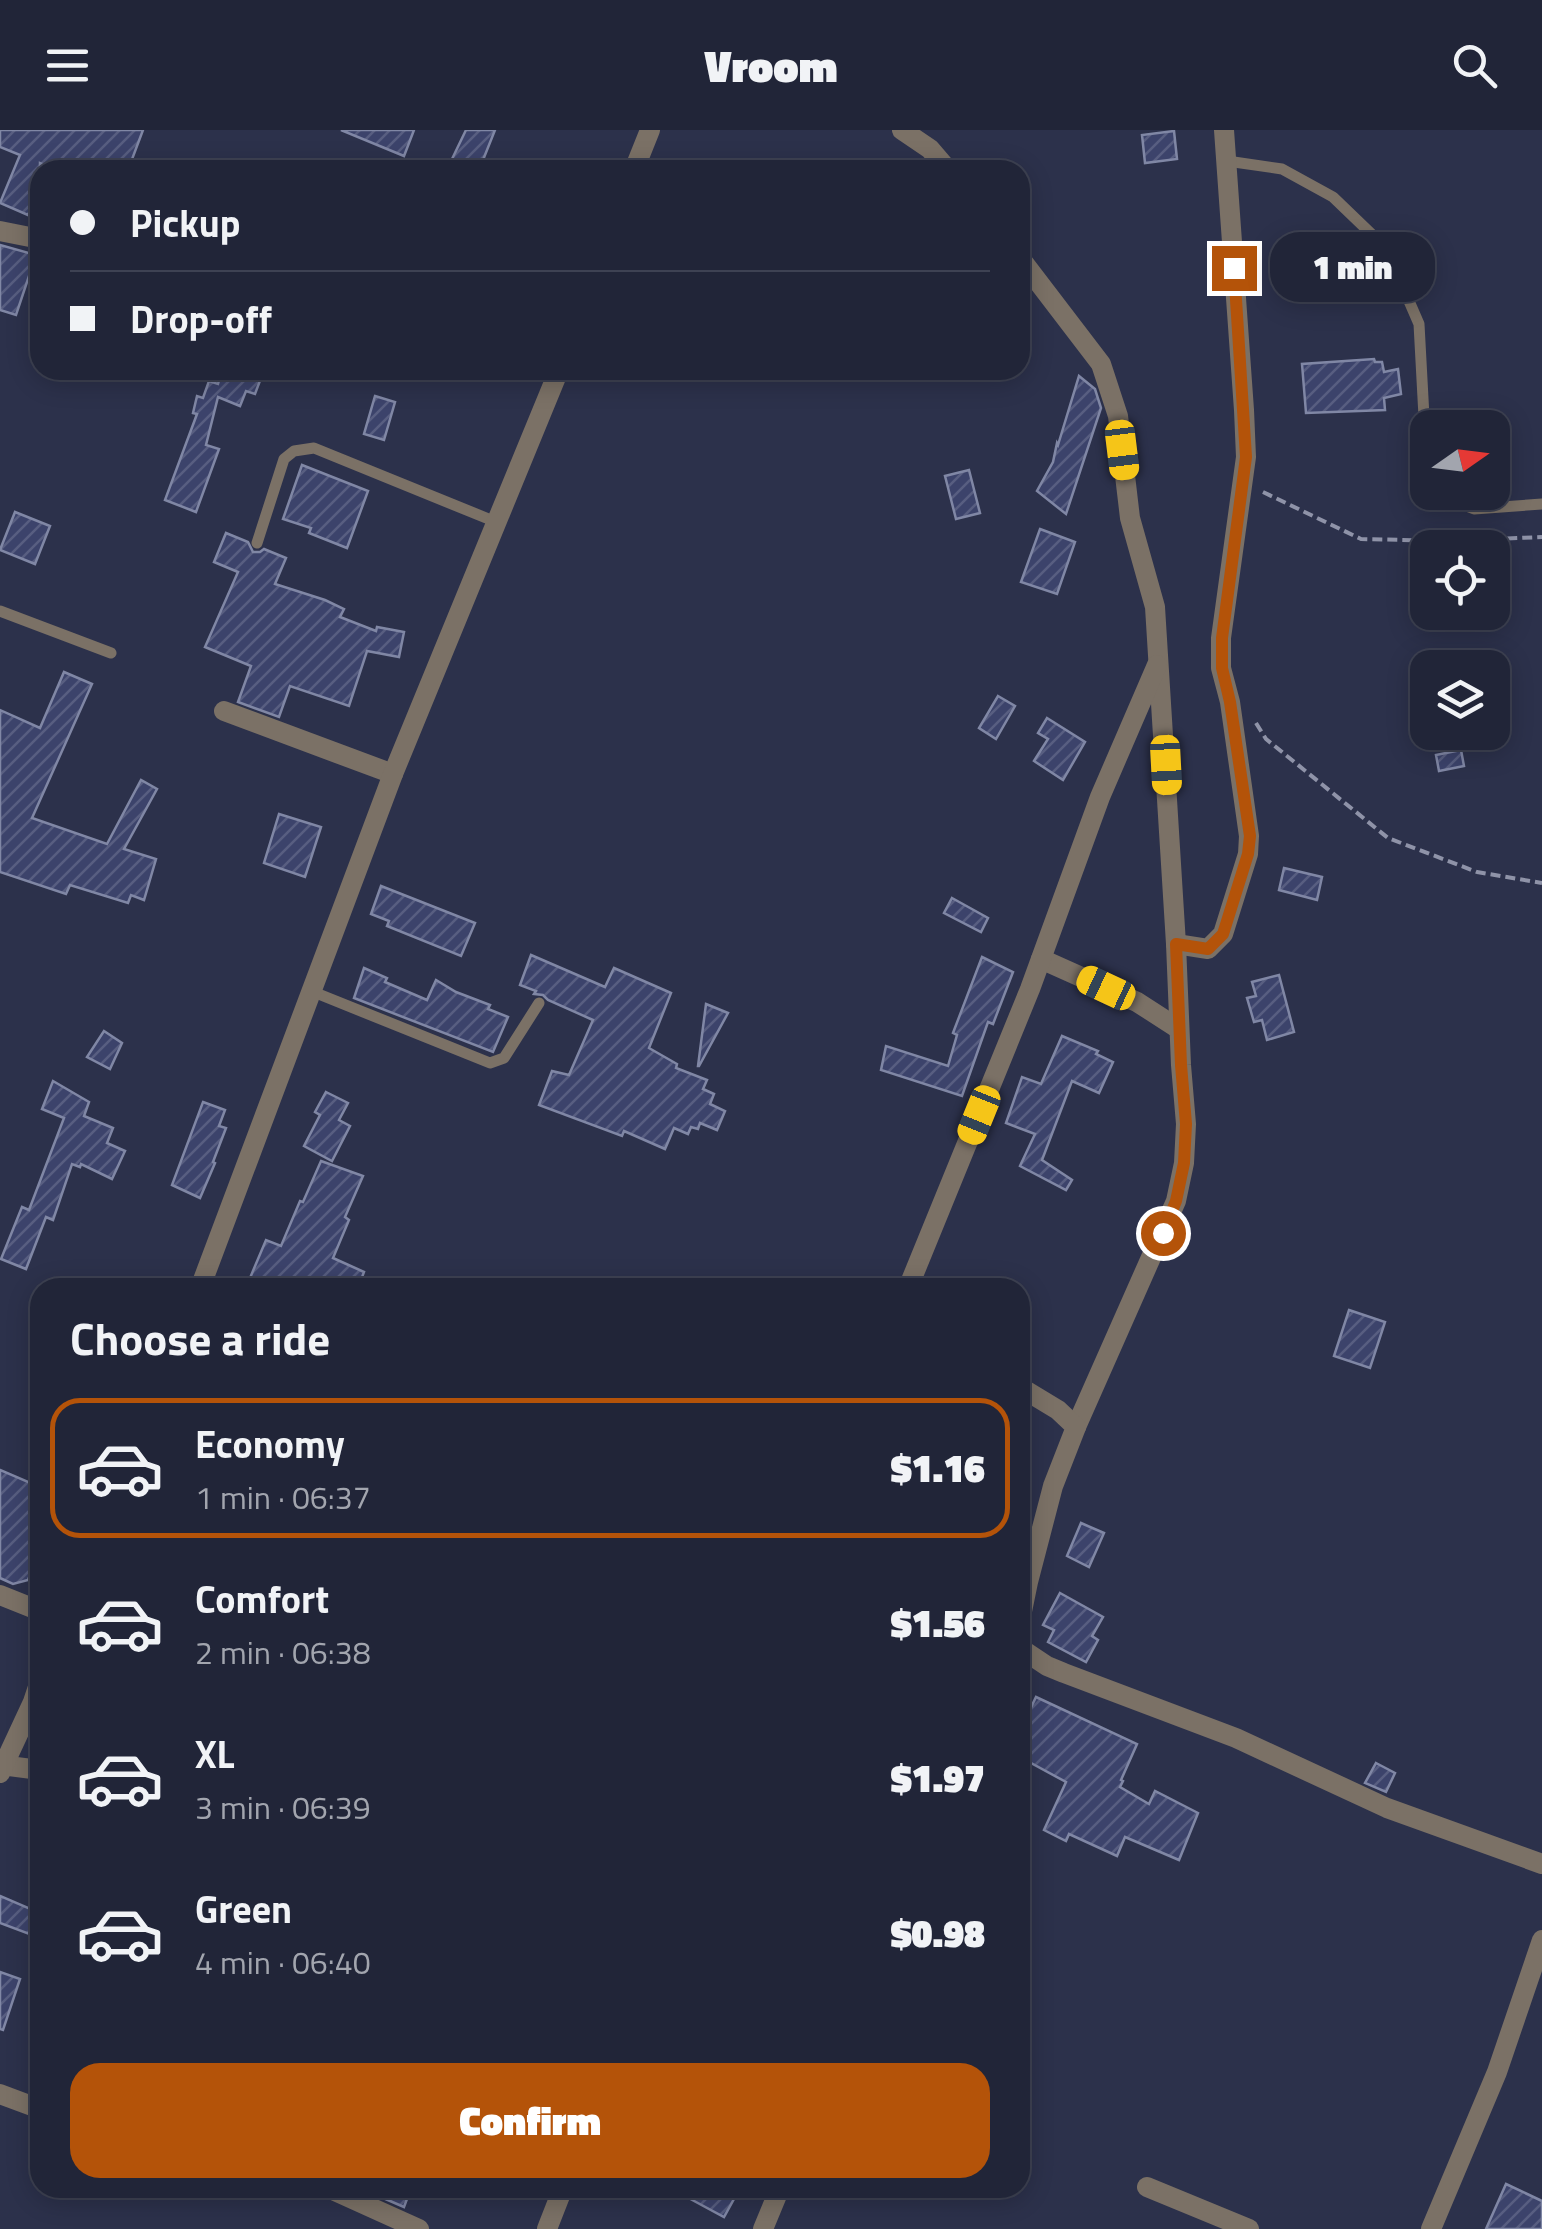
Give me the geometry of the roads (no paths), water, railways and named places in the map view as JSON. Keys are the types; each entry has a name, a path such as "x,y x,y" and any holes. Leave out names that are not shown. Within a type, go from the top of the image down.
{"street":[{"path":"638,160 650,130"},
{"path":"902,130 939,160"},
{"path":"1176,944 1208,949 1223,934 1250,836 1222,668 1222,638 1246,457 1224,130"},
{"path":"0,232 30,237"},
{"path":"1030,271 1101,364 1118,416 1130,518 1155,607 1186,1124 1184,1163 1176,1201 1076,1426 1053,1486 1030,1574"},
{"path":"204,1278 394,774 554,380"},
{"path":"912,1278 1041,959 1100,798 1160,658"},
{"path":"224,711 394,774"},
{"path":"1041,959 1137,1002 1179,1029"},
{"path":"1030,1393 1076,1426"},
{"path":"0,1596 30,1606"},
{"path":"1030,1654 1064,1673 1236,1738 1386,1808 1542,1864"},
{"path":"30,1708 1,1768 30,1769"},
{"path":"1431,2229 1497,2072 1542,1940"},
{"path":"0,2094 30,2105"},
{"path":"1148,2187 1249,2229"},
{"path":"350,2198 420,2229"},
{"path":"547,2229 559,2198"},
{"path":"763,2229 776,2198"}],"lane":[{"path":"1227,161 1282,170 1333,197 1386,248 1419,324 1424,410"},
{"path":"257,543 284,459 294,451 314,448 496,522"},
{"path":"1510,507 1542,504"},
{"path":"0,611 111,653"},
{"path":"311,991 490,1063 504,1058 540,1003"}]}
